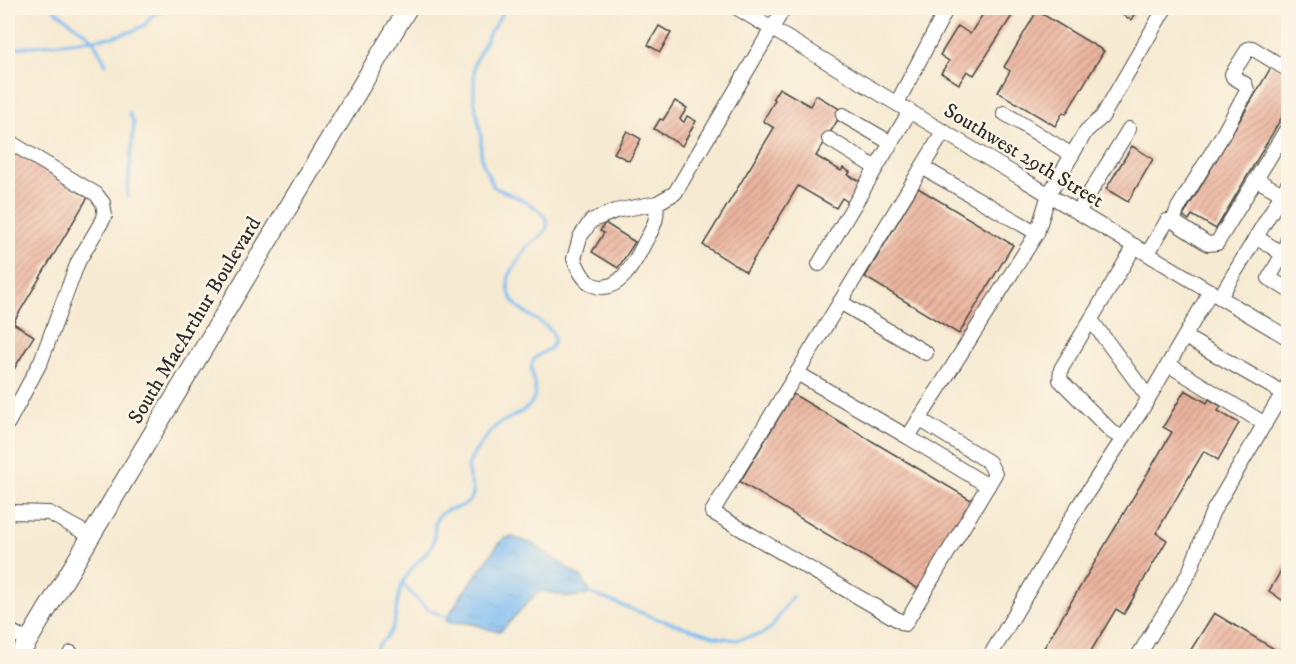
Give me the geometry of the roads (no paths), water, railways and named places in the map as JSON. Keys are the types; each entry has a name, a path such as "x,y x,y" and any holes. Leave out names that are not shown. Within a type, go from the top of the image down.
{"main road":[{"name":"South MacArthur Boulevard","path":"23,649 408,8"}],"street":[{"name":"Southwest 29th Street","path":"737,8 1288,338"},
{"path":"657,203 656,218 633,265 621,279 607,287 593,285 584,277 574,259 580,237 591,221 615,211 657,203 675,194 784,8"},
{"path":"897,103 947,8"},
{"path":"908,437 1037,233 1049,194 1086,130 1102,117 1165,8"},
{"path":"1173,221 1178,208 1247,90 1245,84 1232,74 1248,49 1252,48 1288,70"},
{"path":"819,264 910,111"},
{"path":"1004,113 1072,155"},
{"path":"843,115 891,143"},
{"path":"1148,254 1167,221 1173,221 1208,244 1217,243 1288,127"},
{"path":"1078,212 1129,129"},
{"path":"919,419 988,462 995,474 905,624 712,512 944,131"},
{"path":"829,139 876,168"},
{"path":"8,141 96,194 103,203 105,216 78,262 41,361 8,423"},
{"path":"922,167 1037,233"},
{"path":"990,657 1079,505 1185,337 1287,192 1257,180"},
{"path":"1256,237 1283,254"},
{"path":"1288,239 1283,254 1269,278 1288,290"},
{"path":"1123,438 1112,432 1060,380 1061,369 1135,246"},
{"path":"840,302 926,353"},
{"path":"1091,320 1148,398"},
{"path":"1138,657 1188,573 1212,513 1286,388 1185,337"},
{"path":"1169,364 1265,424"},
{"path":"797,372 988,486"},
{"path":"8,515 11,512 49,513 91,536"},
{"path":"8,629 23,649"}],"water":[{"path":"512,537 533,544 583,579 590,592 587,595 569,597 543,591 536,594 501,631 470,623 450,623 446,620 498,545 505,538"}],"waterway":[{"path":"52,8 92,38 106,64"},
{"path":"8,49 112,37 133,31 146,24 151,16 171,8"},
{"path":"374,656 377,647 391,631 406,577 433,543 435,523 438,517 446,511 465,504 472,497 473,490 468,466 473,456 495,427 529,406 535,395 531,369 533,361 552,347 554,339 547,327 515,303 508,283 511,272 527,247 545,232 547,222 543,215 528,203 494,187 483,164 481,153 481,135 474,99 474,64 490,32 506,8"},
{"path":"127,197 134,123 129,113"},
{"path":"402,583 430,610 436,614 451,616"},
{"path":"587,592 655,618 717,637 736,640 762,634 772,627 792,596"}]}
